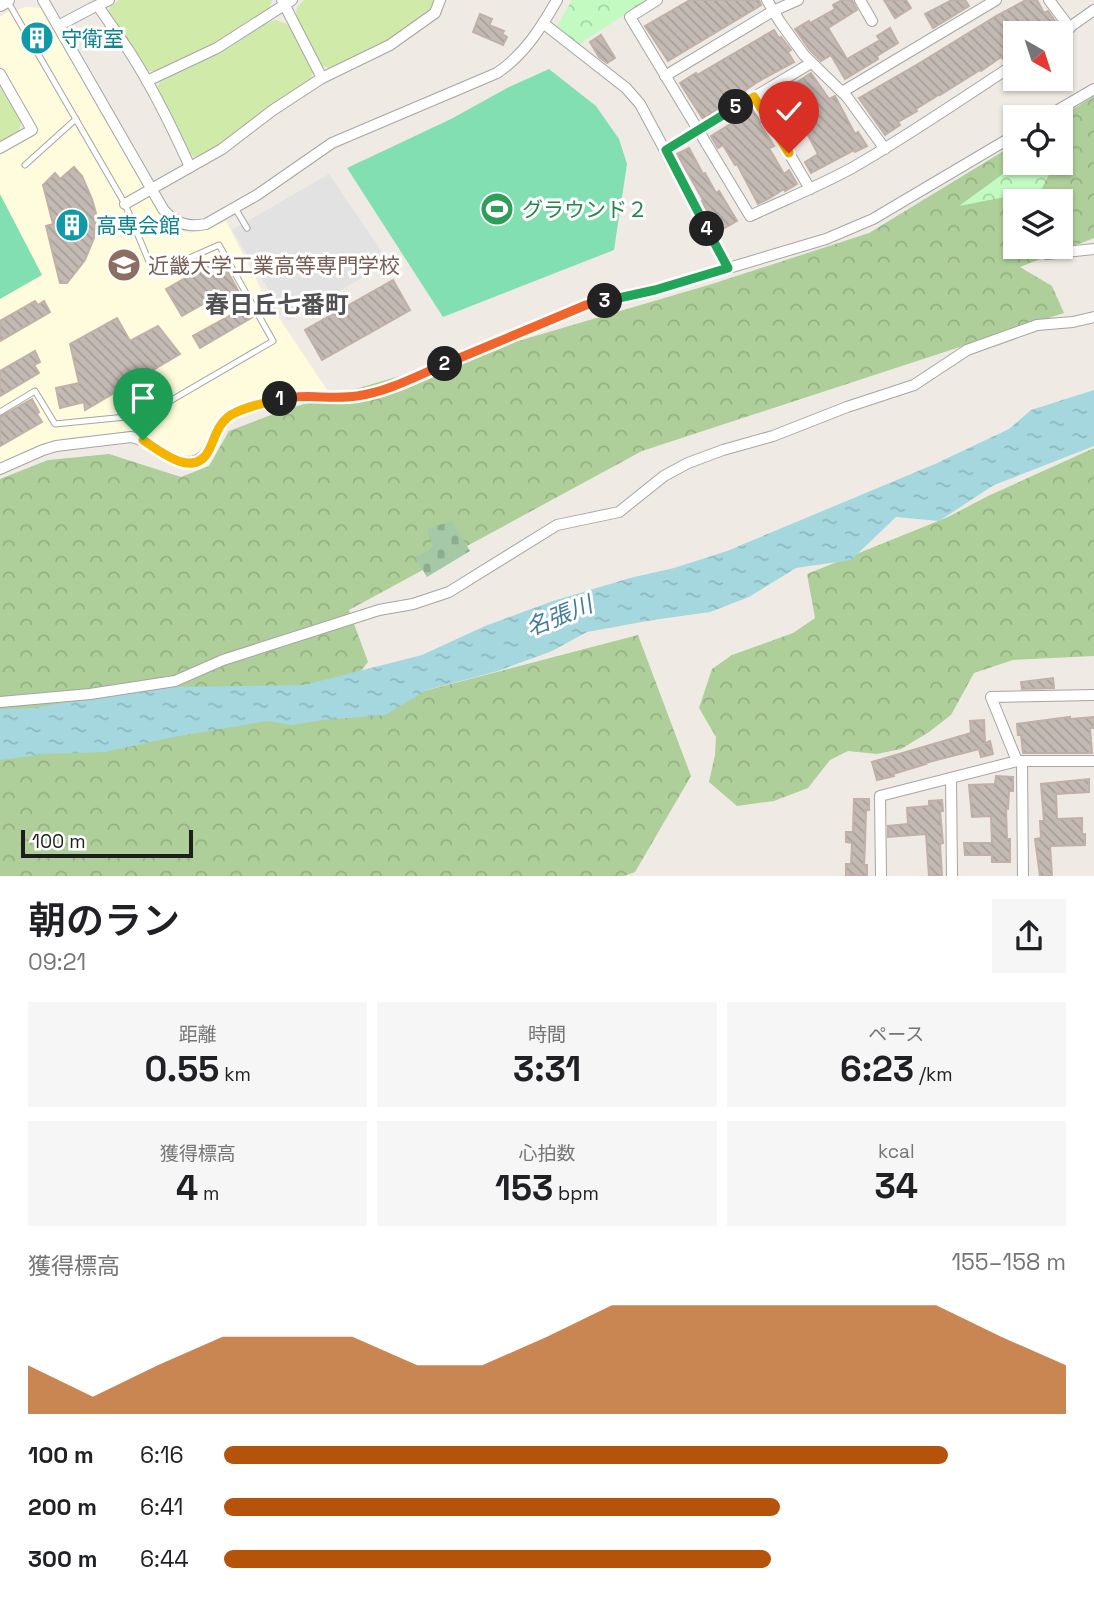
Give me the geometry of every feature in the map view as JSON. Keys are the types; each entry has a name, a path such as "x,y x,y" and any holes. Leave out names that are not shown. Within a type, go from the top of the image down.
{"street":[{"path":"0,4 7,0"},
{"path":"43,0 168,216 190,226 206,224 235,208 332,143 497,73 526,48 557,0"},
{"path":"58,26 109,0"},
{"path":"124,204 222,149 273,110 322,78 390,45 435,13 440,0"},
{"path":"657,0 630,17 750,216 810,189 885,149 1003,72"},
{"path":"767,0 811,63 842,92 885,149"},
{"path":"665,76 773,11 798,0"},
{"path":"860,0 872,21"},
{"path":"842,92 996,0"},
{"path":"1049,0 1060,21"},
{"path":"147,81 217,48 286,2 322,78"},
{"path":"98,6 147,81 190,167"},
{"path":"1073,25 1094,10"},
{"path":"543,23 626,88 646,113 728,268"},
{"path":"666,150 811,63"},
{"path":"0,74 32,131 0,148"},
{"path":"1067,105 1094,89"},
{"path":"770,121 810,189"},
{"path":"0,468 56,446 131,437 143,440 178,462 192,463 206,455 219,426 238,411 288,397 346,398 378,392 586,305 655,290 826,239 873,219 1003,142"},
{"path":"1073,251 1094,249"},
{"path":"0,702 90,694 175,681 223,660 379,610 413,604 449,592 557,526 619,512 664,476 688,463 773,436 847,407 914,385 967,350 1037,326 1094,317"},
{"path":"1023,876 1020,762 991,697 1094,695"},
{"path":"881,876 880,796 1020,762 1094,761"},
{"path":"951,778 952,876"}],"lane":[{"path":"0,412 35,391 55,424 146,415 273,341 219,245 178,263 150,264 124,204 7,0"},
{"path":"754,97 770,121"},
{"path":"25,165 76,119"},
{"path":"235,208 247,228"}],"shaded area":[{"name":"近畿大学工業高等専門学校","path":"25,7 41,8 164,220 189,233 207,230 226,221 265,297 327,390 285,392 233,407 221,415 195,454 180,456 143,434 130,431 41,444 0,462 0,155 38,133 0,65 0,17 12,9 14,11"},
{"path":"329,174 389,262 288,321 232,230"}],"green space":[{"path":"119,0 272,0 269,9 211,46 156,71 148,71 108,12"},
{"path":"304,0 435,0 430,10 405,30 330,68 322,66 298,20 297,9"},
{"path":"572,0 647,0 578,45 556,28"},
{"path":"276,20 290,27 313,72 311,78 220,145 194,157 189,153 158,91 160,81 230,47 265,24"},
{"name":"グラウンド２","path":"549,69 596,106 619,139 627,164 614,250 443,317 347,168"},
{"path":"0,86 21,123 19,131 0,142"},
{"path":"1094,96 1094,238 1073,246 1073,189 1003,189 1003,259 1040,259 1020,267 1052,286 1064,313 642,451 349,610 368,662 324,718 638,635 691,776 635,872 624,876 0,876 0,479 48,460 109,454 181,477 209,466 229,431 284,410 712,284 869,233 1003,151 1003,175 1073,175 1073,109"},
{"path":"1003,174 1049,175 1042,189 1003,189 1003,197 959,206"},
{"path":"0,194 42,275 0,299"},
{"path":"1094,448 1094,656 1013,660 974,673 951,715 929,732 901,749 877,754 848,751 830,760 808,788 774,801 737,806 709,782 716,737 699,708 712,669 732,655 793,633 815,618 807,574 948,517"},
{"path":"452,521 470,551 427,577 415,558 433,547 427,529"}],"water":[{"name":"名張川","path":"1094,390 1094,446 994,485 939,521 896,517 851,560 796,568 749,597 710,612 587,632 552,651 498,671 427,690 385,715 292,725 267,721 105,752 45,754 0,760 0,709 32,708 164,687 304,685 422,655 485,626 553,601 727,551 935,464 1009,429 1031,410"}],"building":[{"path":"690,0 759,0 761,5 668,61 645,26"},
{"path":"842,0 852,0 857,10 828,28 847,59 880,40 877,36 890,28 898,43 845,79 831,55 821,61 795,29 835,9 833,5"},
{"path":"884,0 906,0 911,8 895,18"},
{"path":"952,0 965,0 969,6 933,28 925,14"},
{"path":"1026,0 1037,0 1044,13 1048,11 1055,21 1003,21 1003,59 1001,57 916,109 917,111 898,122 900,125 885,135 859,98"},
{"path":"480,14 492,19 489,25 504,31 502,34 507,37 503,45 473,32"},
{"path":"774,30 791,50 788,52 794,62 759,81 703,119 680,83"},
{"path":"601,35 615,58 607,63 599,57 590,42"},
{"path":"811,73 829,99 835,96 855,134 858,132 867,146 811,173 805,162 818,154 802,124 792,130 779,110 771,113 765,103 781,93 794,113 808,103 796,83"},
{"path":"756,108 763,119 759,123 774,146 769,148 784,174 789,170 797,184 758,204 737,164 735,165 723,145 718,148 711,136"},
{"path":"689,148 703,174 705,173 716,193 719,191 737,221 719,231 677,154"},
{"name":"高専会館","path":"74,167 82,176 96,213 94,238 85,260 67,283 60,283 46,226 53,224 43,185 55,173 60,179"},
{"path":"220,258 253,317 200,348 193,336 238,311 226,291 182,316 166,289"},
{"path":"393,280 410,310 322,360 305,330"},
{"path":"35,301 38,305 44,301 50,312 0,341 0,321"},
{"path":"117,318 130,341 158,326 180,354 85,410 84,402 60,408 56,388 79,383 70,344"},
{"path":"35,351 40,362 34,365 39,373 0,396 0,371"},
{"path":"32,399 42,422 0,446 0,417"},
{"path":"1053,678 1054,688 1022,689 1021,682"},
{"path":"1070,717 1094,717 1094,728 1090,728 1092,753 1023,753 1017,724"},
{"path":"984,720 985,743 990,741 993,754 981,757 979,749 925,763 877,780 872,762 971,733 970,721"},
{"path":"996,776 1013,777 1013,791 1009,791 1006,809 1010,862 992,862 992,855 965,855 964,843 992,843 991,816 972,817 969,785 995,784"},
{"path":"1089,779 1089,792 1056,794 1057,819 1082,818 1085,845 1050,846 1052,876 1040,876 1035,839 1041,838 1040,821 1044,821 1041,784"},
{"path":"854,799 869,799 869,810 866,810 864,865 867,865 867,876 846,875 846,864 851,864 852,843 846,842 846,832 853,832"},
{"path":"942,800 942,876 929,876 926,834 888,837 888,826 908,824 907,808 929,806 929,801"}],"place":[{"name":"守衛室","path":"37,38"},
{"name":"グラウンド２","path":"497,209"},
{"name":"高専会館","path":"72,225"},
{"name":"近畿大学工業高等専門学校","path":"124,265"}],"district":[{"name":"春日丘七番町","path":"277,304"}],"route":[{"path":"143,440 178,462 192,463 206,455 219,426 238,411 288,397 346,398 378,392 586,305 655,290 728,268 666,150 754,97 789,153"}]}
